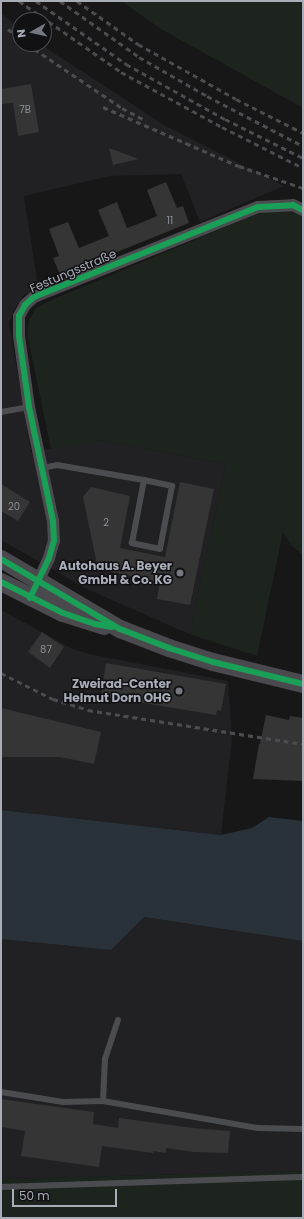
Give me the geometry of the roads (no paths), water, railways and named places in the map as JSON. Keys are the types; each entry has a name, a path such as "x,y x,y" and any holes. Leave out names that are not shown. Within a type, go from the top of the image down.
{"main road":[{"path":"1,559 120,629"},
{"path":"1,582 30,598 95,624 120,629 169,648 213,662 303,684"}],"street":[{"name":"Festungsstraße","path":"30,598 49,558 54,541 53,521 30,407 19,336 19,316 25,305 34,297 258,207 293,205 303,210"}],"lane":[{"path":"1,412 30,407"},
{"path":"42,468 57,465 144,480 172,486 160,549 132,543 144,480"},
{"path":"102,1101 105,1060 118,1020"},
{"path":"1,1092 63,1102 102,1101 258,1128 303,1129"},
{"path":"1,1187 303,1177"}],"railway":[{"path":"19,1 121,72 222,127 303,168"},
{"path":"36,1 126,64 225,119 303,158"},
{"path":"60,1 139,57 207,96 303,146"},
{"path":"77,1 138,44 236,99 303,133"},
{"path":"8,29 12,32"},
{"path":"39,52 122,108 146,121"},
{"path":"103,107 239,166 303,188"},
{"path":"1,673 53,699 88,710 303,744"}],"place":[{"name":"Autohaus A. Beyer GmbH & Co. KG","path":"180,573"},
{"name":"Zweirad-Center Helmut Dorn OHG","path":"179,691"}]}
